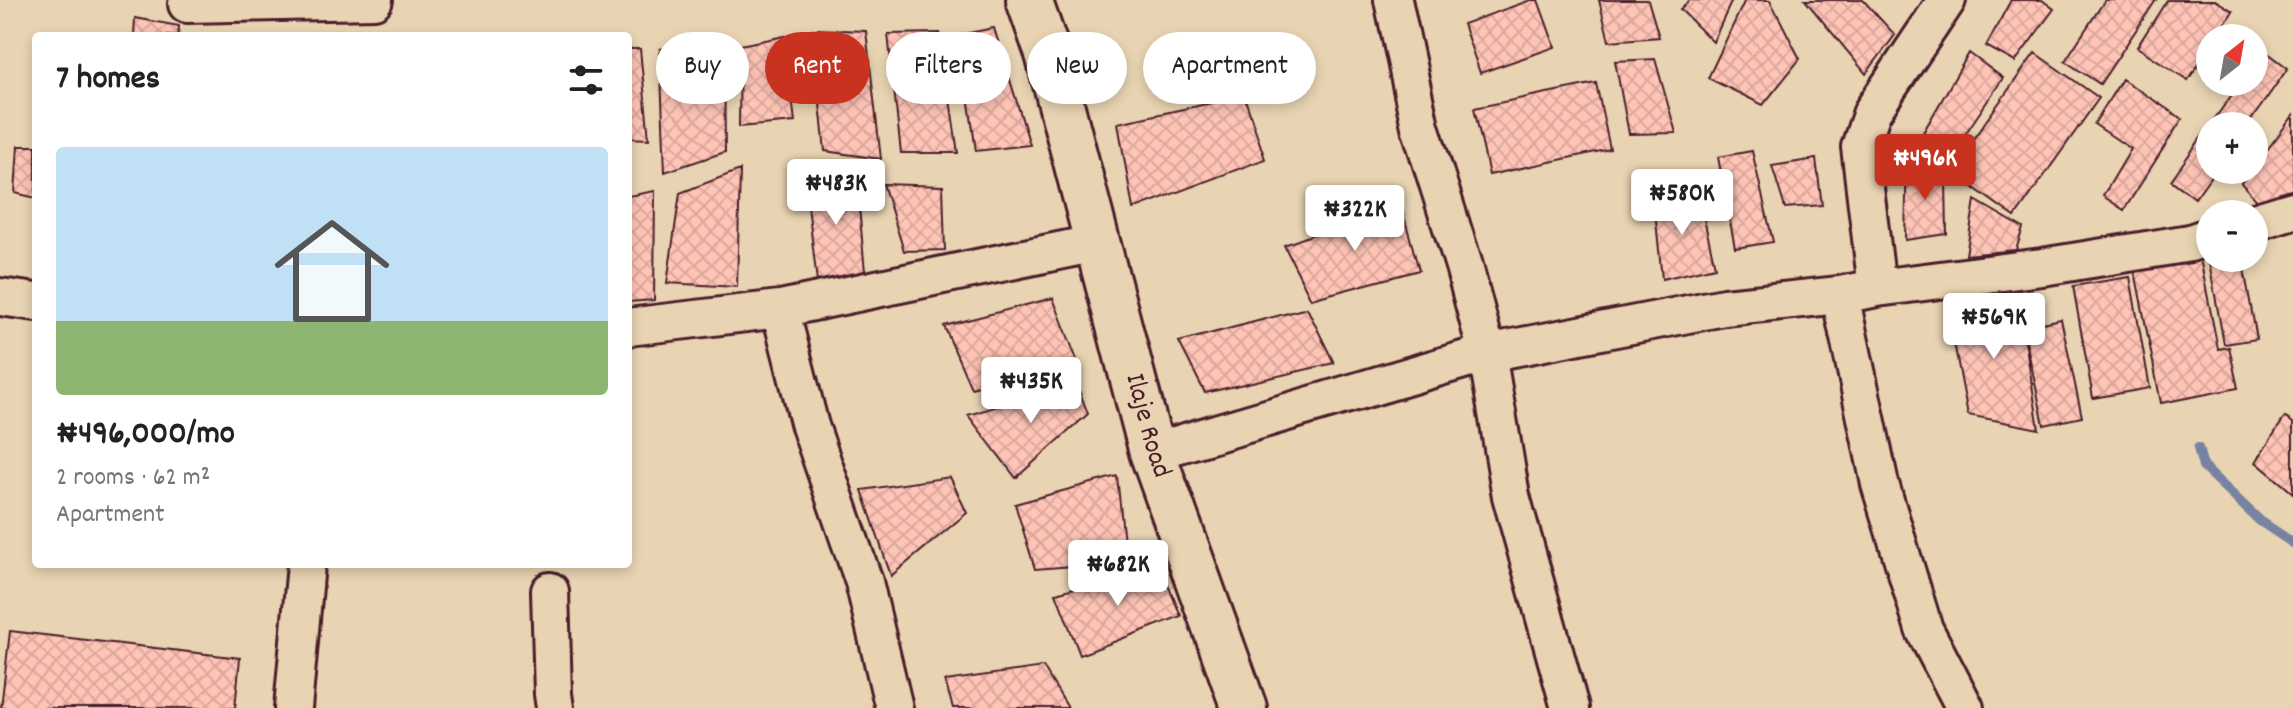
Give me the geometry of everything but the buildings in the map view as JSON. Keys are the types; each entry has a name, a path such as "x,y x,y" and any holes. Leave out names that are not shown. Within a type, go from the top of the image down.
{"street":[{"path":"187,13 374,0"},
{"name":"Ilaje Road","path":"1029,0 1048,54 1152,452 1244,708"},
{"path":"1393,0 1420,126 1464,266 1487,353 1511,496 1570,708"},
{"path":"1877,288 1860,147 1872,112 1947,0"},
{"path":"2268,218 2293,210"},
{"path":"1152,452 1487,353 1724,307 1840,295 2042,267 2196,241"},
{"path":"632,327 780,309 1097,243"},
{"path":"1840,295 1880,484 1924,629 1965,708"},
{"path":"0,297 32,301"},
{"path":"780,309 810,426 864,582 894,708"},
{"path":"293,708 306,568"},
{"path":"550,591 555,708"}],"waterway":[{"path":"2198,448 2203,467 2260,521 2293,543"}]}
